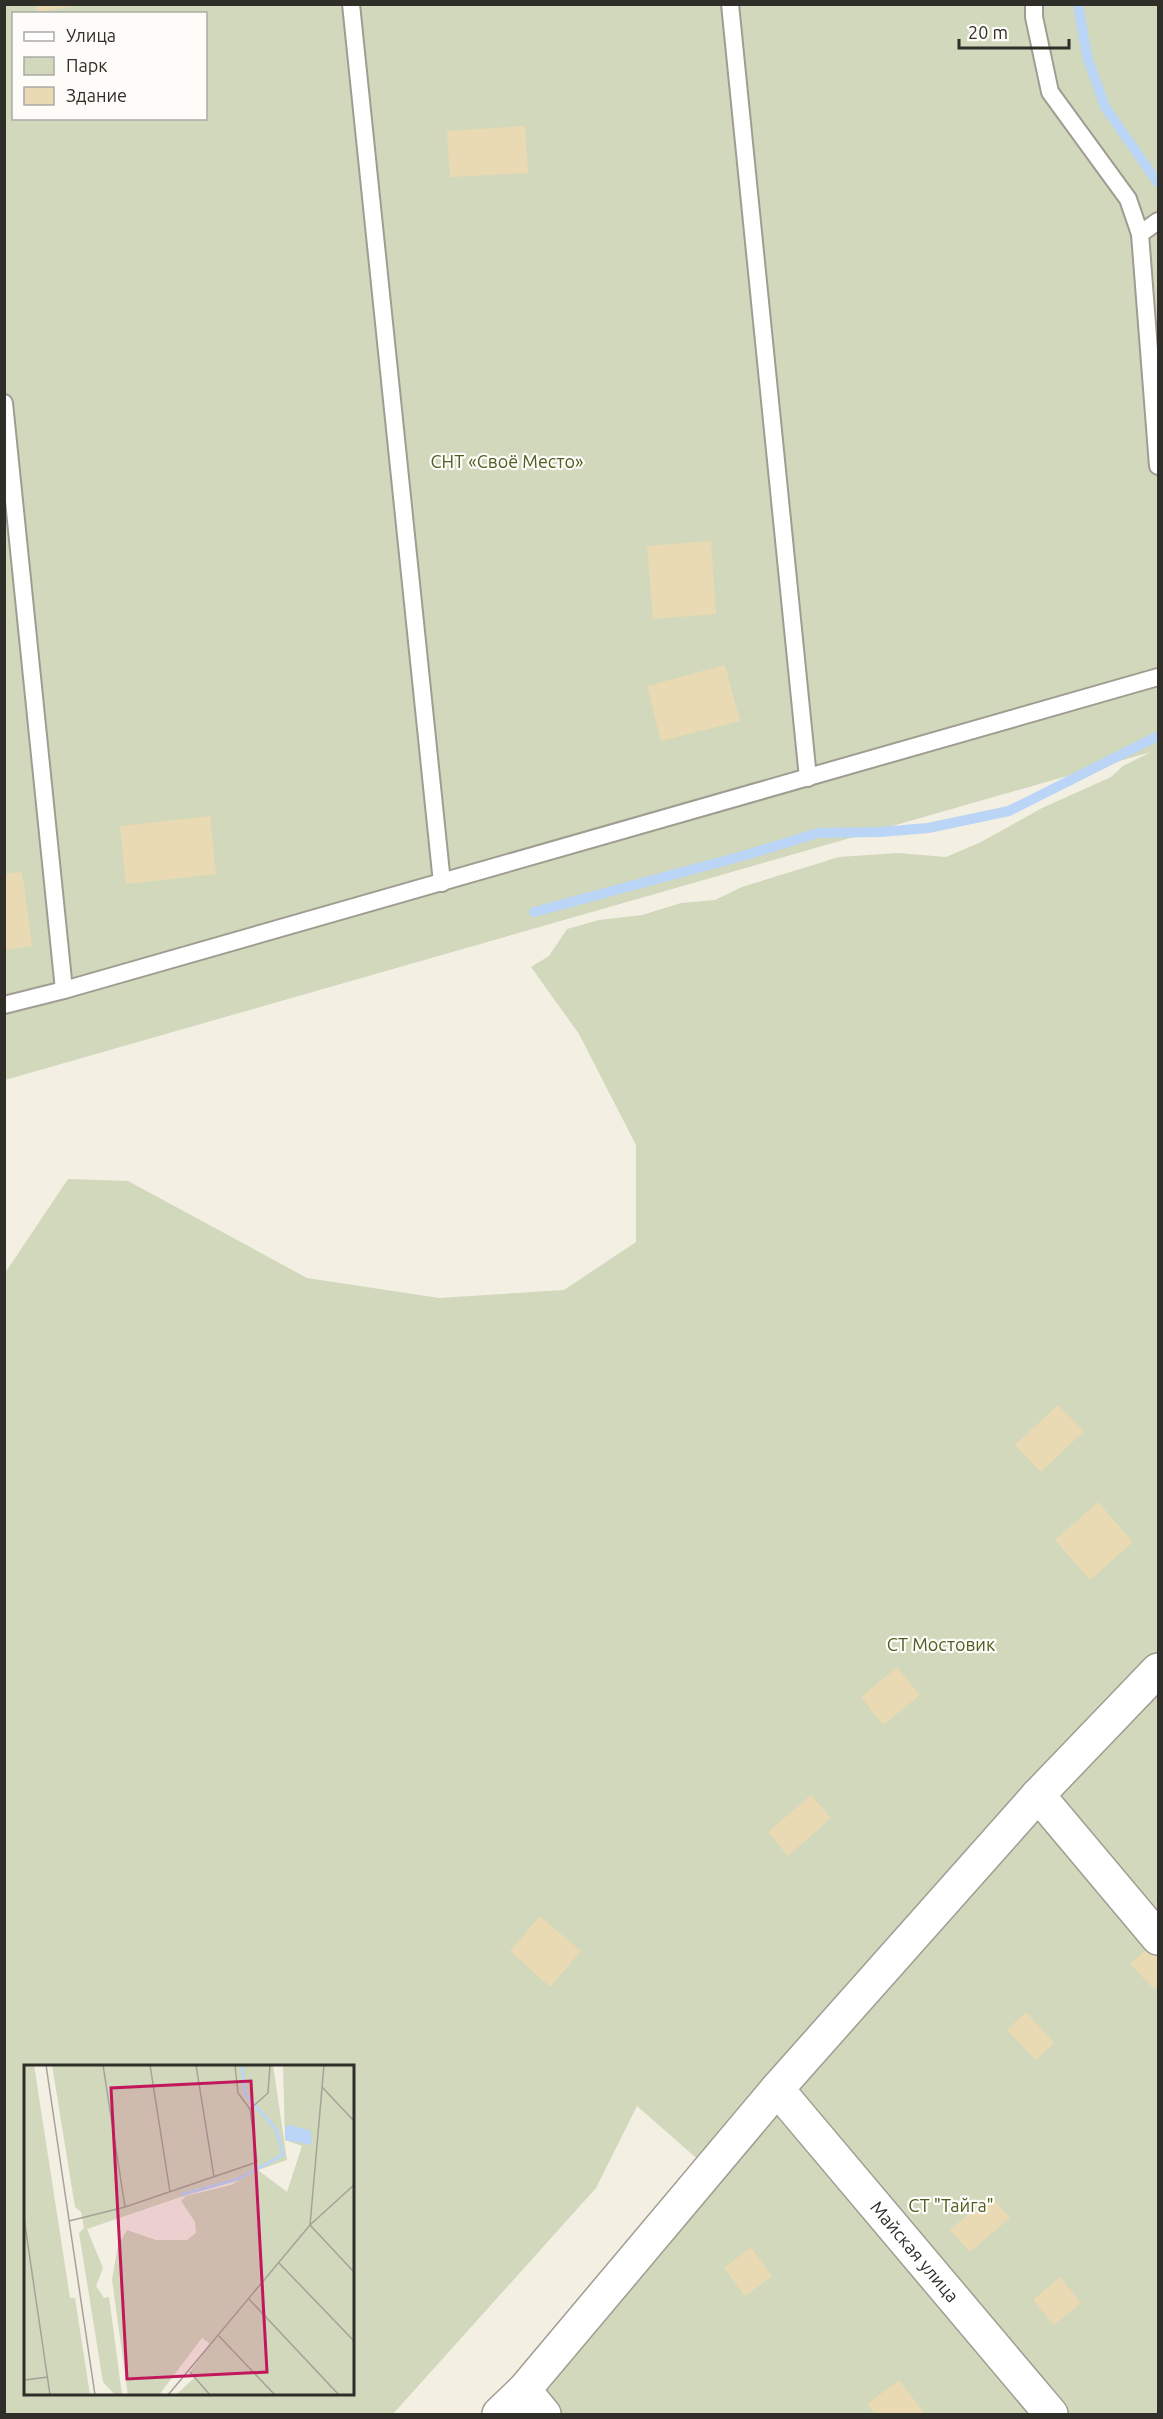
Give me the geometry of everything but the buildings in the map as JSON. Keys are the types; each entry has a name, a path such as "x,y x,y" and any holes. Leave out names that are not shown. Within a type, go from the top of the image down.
{"street":[{"path":"499,2415 534,2402 777,2089 1038,1795 1158,1670"},
{"path":"1038,1795 1158,1938"},
{"name":"Майская улица","path":"777,2089 1051,2415"}],"lane":[{"path":"351,4 442,883"},
{"path":"730,4 808,778"},
{"path":"1034,4 1034,17 1050,92 1128,200 1140,234 1158,466"},
{"path":"1140,234 1158,221"},
{"path":"4,403 64,990"},
{"path":"4,1005 442,883 1158,677"}],"green space":[{"path":"5,5 1158,5 1158,2414 544,2414 524,2390 710,2170 637,2106 596,2188 393,2414 4,2414 5,1273 68,1179 128,1181 307,1278 439,1298 564,1290 636,1242 636,1145 579,1034 531,967 549,956 567,929 599,920 642,915 681,903 715,900 742,887 839,857 898,853 946,857 981,842 1042,808 1111,777 1123,766 1151,752 5,1080"}],"waterway":[{"path":"1078,4 1087,56 1105,107 1158,183"},
{"path":"534,912 746,855 818,833 880,832 928,828 1009,811 1158,736"}],"park label":[{"name":"СНТ «Своё Место»","path":"507,462"},
{"name":"СТ Мостовик","path":"941,1645"},
{"name":"СТ \"Тайга\"","path":"951,2206"}]}
